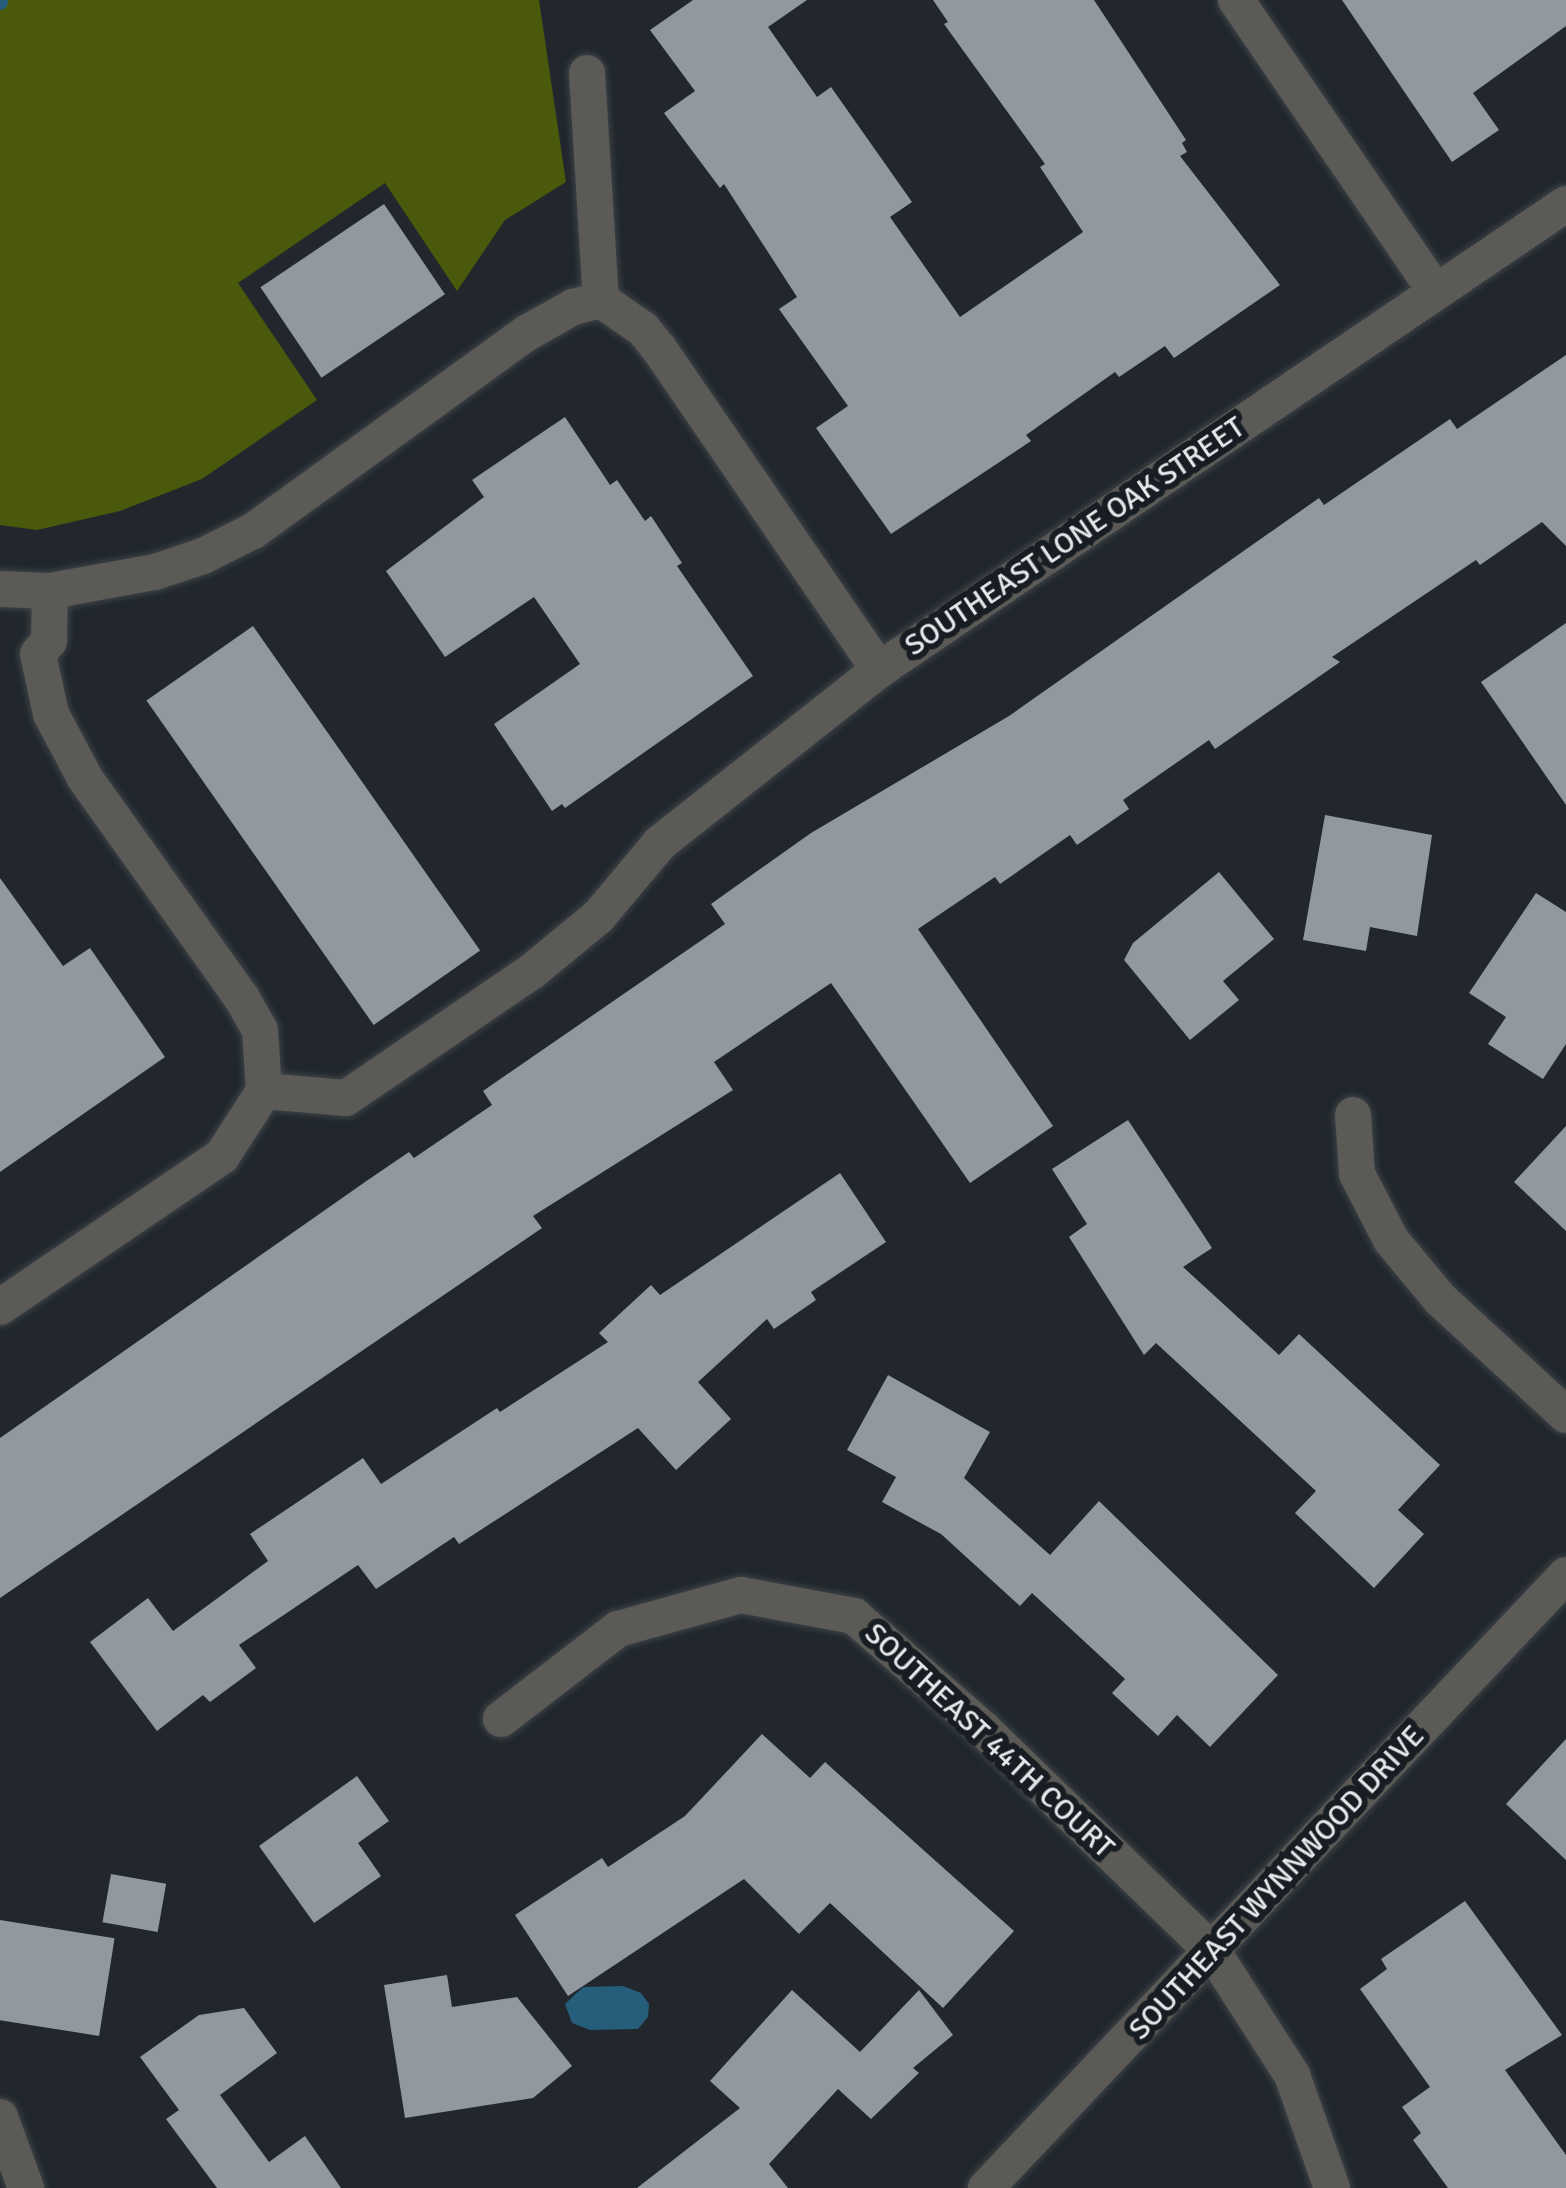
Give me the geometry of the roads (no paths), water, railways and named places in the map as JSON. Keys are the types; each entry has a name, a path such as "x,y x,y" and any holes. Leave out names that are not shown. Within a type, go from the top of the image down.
{"street":[{"path":"1236,0 1436,292"},
{"path":"0,589 50,591 155,572 253,531 527,333 573,307 601,300 587,73"},
{"name":"SOUTHEAST LONE OAK STREET","path":"601,300 643,329 660,350 879,670 1566,204"},
{"path":"0,1306 222,1156 264,1091 260,1030 242,997 85,778 51,714 38,654 50,641 50,591"},
{"path":"264,1091 346,1098 566,946 660,843 879,670"},
{"path":"1353,1115 1357,1174 1390,1240 1441,1300 1566,1415"},
{"name":"SOUTHEAST WYNNWOOD DRIVE","path":"986,2188 1566,1575"},
{"name":"SOUTHEAST 44TH COURT","path":"501,1719 618,1629 741,1595 854,1616 983,1729 1213,1952 1292,2075 1332,2188"},
{"path":"0,2116 26,2188"}],"water":[{"path":"623,1986 641,1993 649,2004 648,2017 638,2029 590,2030 572,2023 565,2004 583,1987"}]}
